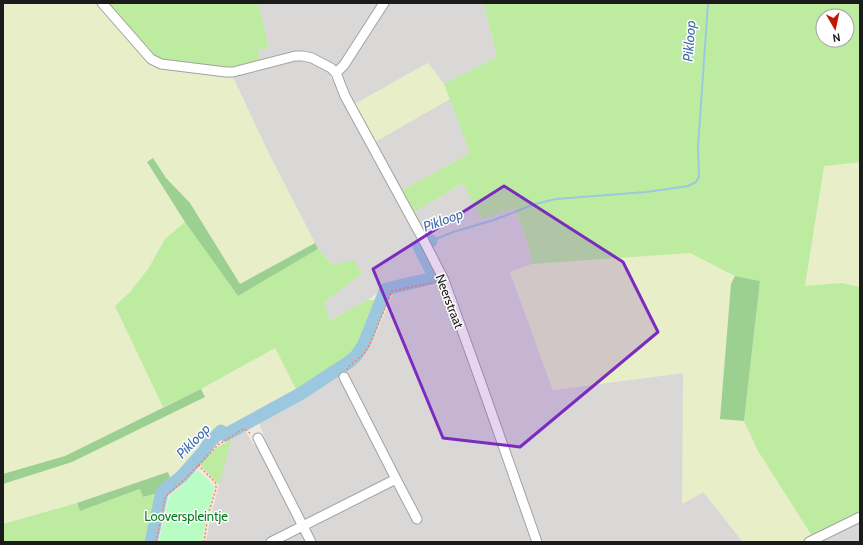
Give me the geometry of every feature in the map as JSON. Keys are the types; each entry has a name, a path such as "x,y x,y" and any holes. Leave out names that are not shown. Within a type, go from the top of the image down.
{"street":[{"path":"102,3 151,59 161,64 233,72 295,56 312,58 331,68 336,73 344,65 384,3"},
{"name":"Neerstraat","path":"336,73 345,96 444,280 537,542"},
{"path":"344,377 417,519"},
{"path":"258,438 311,542"},
{"path":"271,542 396,479"},
{"path":"809,542 860,517"}],"path":[{"path":"344,377 348,367 364,354 370,344 392,291 444,280"},
{"path":"156,542 165,498 168,494 218,445 243,429 258,438"},
{"path":"198,466 216,485 208,515 204,542"}],"highlighted area":[{"path":"504,186 623,262 658,332 520,447 443,438 373,269"}],"shaded area":[{"path":"258,3 379,3 340,63 336,65 307,52 295,51 259,61 258,50 269,48"},
{"path":"388,3 484,3 497,57 444,84 428,63 353,105 342,77 343,74"},
{"path":"297,59 319,66 328,72 424,247 437,276 385,288 368,300 330,320 324,303 362,273 333,265 318,249 269,154 232,75"},
{"path":"450,99 470,153 401,191 375,142"},
{"path":"463,183 515,208 528,244 532,264 510,272 553,390 683,373 683,503 703,492 743,542 541,542 447,279 432,245 414,212"},
{"path":"440,284 446,297 533,542 316,542 265,445 265,439 258,420 337,377 361,361 371,345 393,294"},
{"path":"243,432 246,432 253,444 258,447 306,542 202,542 206,540 222,473 232,439"},
{"path":"860,513 860,542 800,542 812,536"}],"green space":[{"path":"3,3 95,3 151,67 232,75 269,154 315,243 240,284 190,203 166,178 153,158 147,162 185,222 165,239 148,269 130,292 115,306 163,407 65,456 3,474"},
{"path":"107,3 258,3 269,48 258,50 259,61 226,69 163,60 154,56"},
{"path":"484,3 860,3 860,162 824,166 805,286 841,283 860,287 860,513 812,536 758,451 744,421 760,281 735,276 690,253 532,264 528,244 515,208 482,219 463,183 414,212 401,191 470,153 444,84 497,57"},
{"path":"428,63 444,84 450,99 375,142 353,105"},
{"path":"153,158 166,178 190,203 240,284 315,243 318,249 238,296 185,222 147,162"},
{"path":"860,162 860,287 841,283 805,286 824,166"},
{"path":"185,222 238,296 318,249 333,265 354,260 362,273 324,303 330,320 368,300 387,299 356,356 349,362 298,393 275,348 201,389 163,407 115,306 130,292 148,269 165,239"},
{"path":"690,253 735,276 731,284 720,419 744,421 758,451 812,536 800,542 743,542 704,492 682,504 683,373 553,390 510,272 532,264"},
{"path":"735,276 760,281 744,421 720,419 731,284"},
{"path":"275,348 298,393 219,437 172,483 168,472 77,503 3,524 3,484 72,462 205,397 201,389"},
{"path":"201,389 205,397 72,462 3,484 3,474 65,456"},
{"path":"232,439 219,485 201,465 202,462 216,448"},
{"name":"Looverspleintje","path":"197,471 200,472 212,484 214,488 202,542 159,542 170,496"},
{"path":"168,472 172,483 162,492 143,497 140,489 80,511 77,503"},
{"path":"141,489 143,497 162,492 151,542 3,542 3,524 77,503 80,511"}],"waterway":[{"name":"Pikloop","path":"431,241 453,232 494,220 535,204 556,199 646,192 688,186 696,182 699,177 698,147 708,3"},
{"name":"Pikloop","path":"151,542 162,492 182,476 209,443 221,431 225,435 300,394 349,362 356,356 364,344 386,289 433,278 433,274 419,246 431,241"}]}
